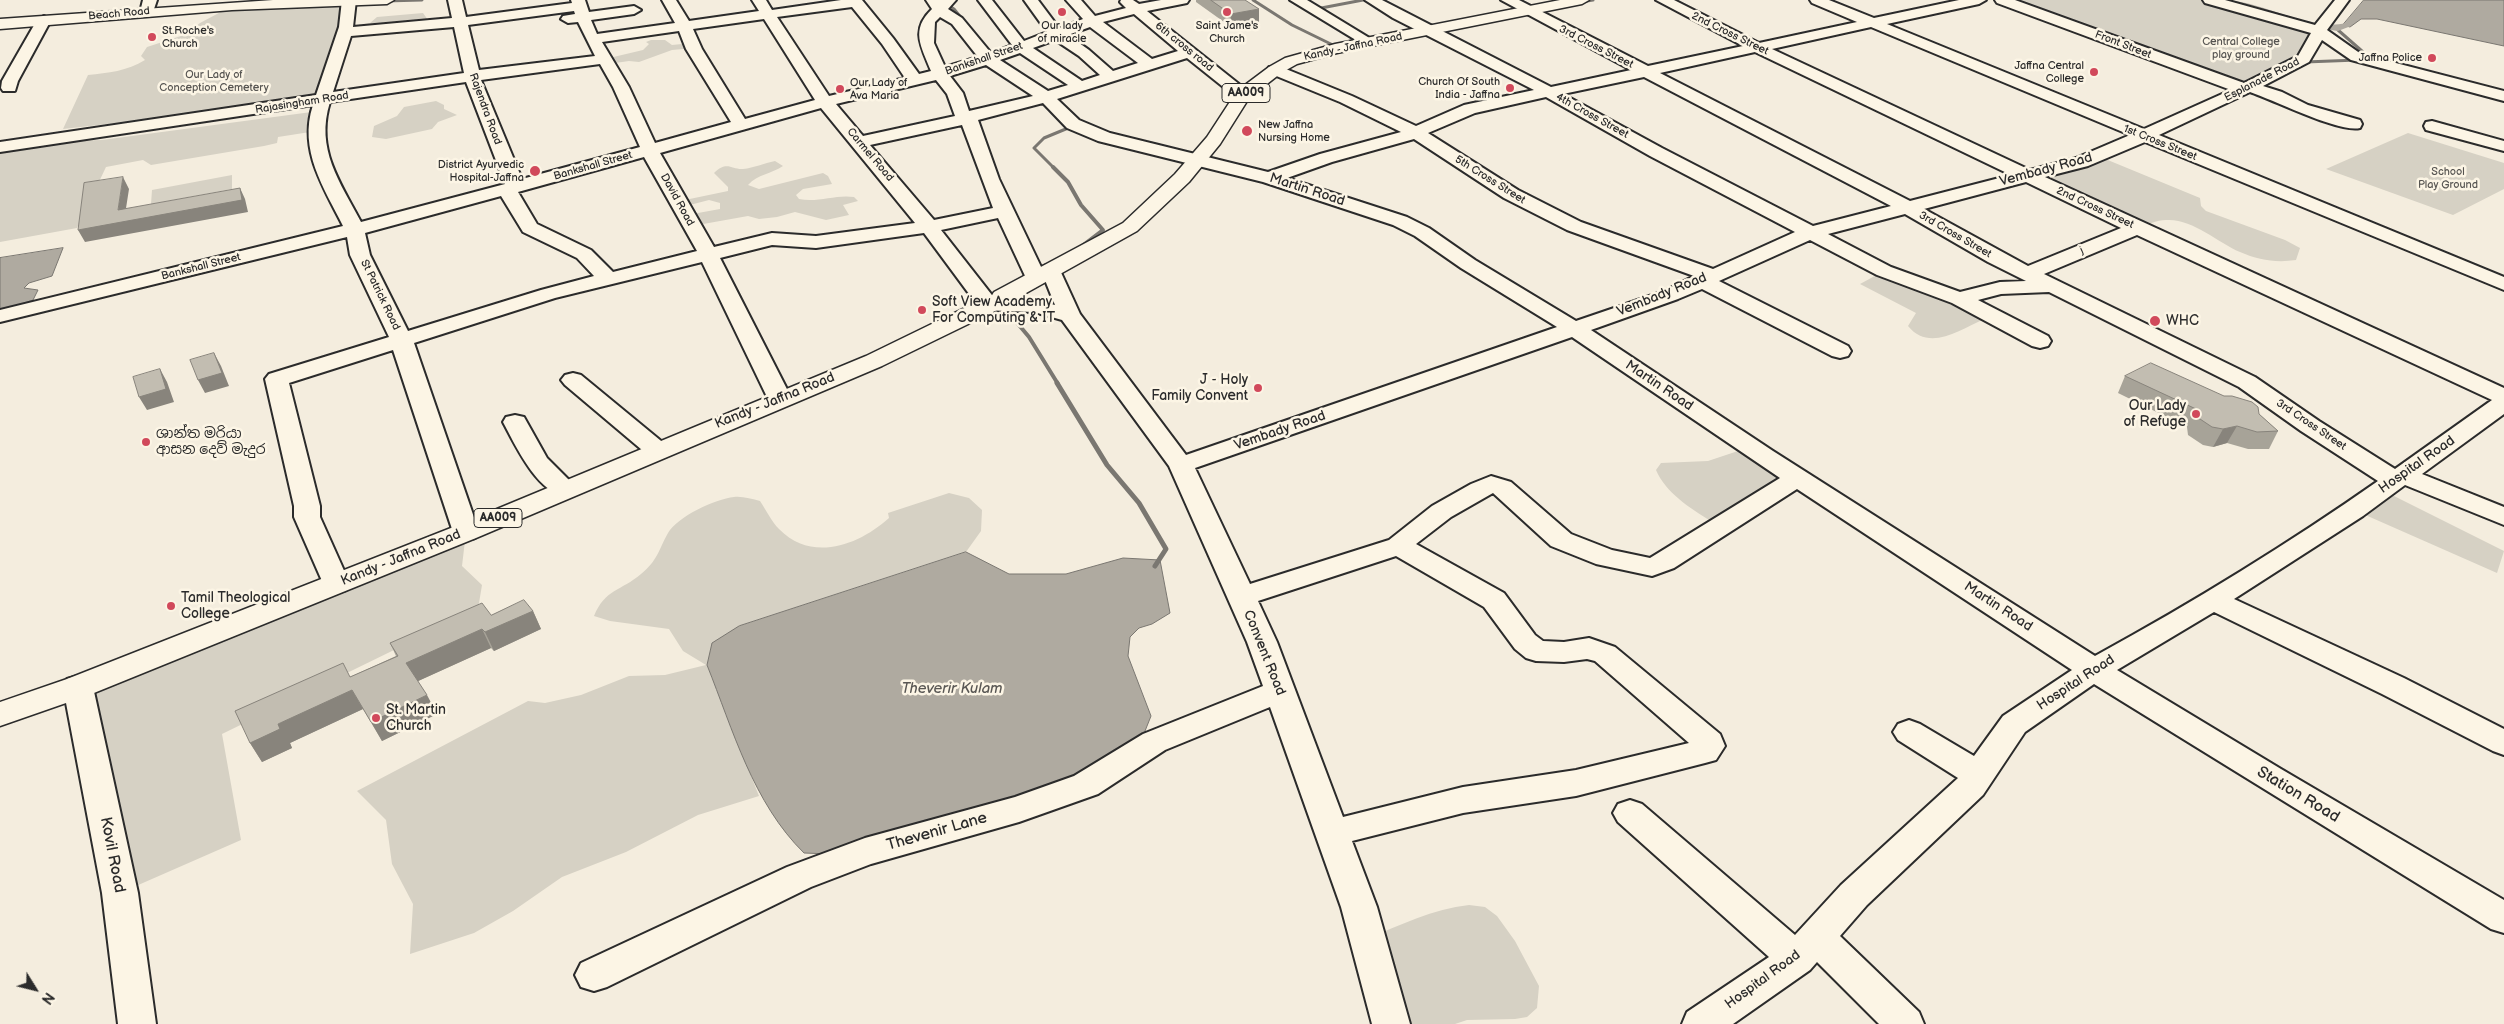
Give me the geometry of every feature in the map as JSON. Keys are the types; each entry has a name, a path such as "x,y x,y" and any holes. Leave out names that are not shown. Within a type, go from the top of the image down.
{"main road":[{"name":"Beach Road","path":"0,24 149,6 387,0"},
{"name":"Kandy - Jaffna Road","path":"0,714 78,687 466,532 657,450 874,361 996,301 1130,227 1182,178 1214,140 1243,95 1276,70 1307,56 1582,0"}],"street":[{"name":"Rajendra Road","path":"455,0 476,90 511,189 530,228 584,254 607,278"},
{"path":"670,0 694,49 742,125"},
{"path":"985,0 1020,46 1081,87"},
{"path":"1031,0 1055,34 1084,53 1111,77"},
{"path":"1074,0 1092,21 1149,64"},
{"path":"1297,0 1369,42"},
{"name":"4th Cross Street","path":"1372,0 1884,272 1959,299 2040,341"},
{"name":"3rd Cross Street","path":"1508,0 1907,207 2048,286 2204,359 2247,382 2310,426 2399,477 2504,517"},
{"name":"2nd Cross Street","path":"1663,0 1756,47 2137,228 2504,397"},
{"name":"1st Cross Street","path":"1817,0 2504,284"},
{"path":"1269,178 1326,158 1416,134 1453,115 1470,110 1979,0"},
{"name":"Front Street","path":"2002,0 2247,88 2276,95 2302,108 2354,124"},
{"path":"2210,0 2321,28 2363,59"},
{"name":"Esplanade Road","path":"2144,136 2304,59 2321,28 2342,0"},
{"name":"St Patrick Road","path":"349,1 344,32 322,100 316,132 320,162 355,230 360,255 401,338 466,532"},
{"path":"498,1 500,17"},
{"path":"595,39 647,31 763,6 855,1 888,41 914,80"},
{"name":"Bankshall Street","path":"0,316 355,230 825,102 940,74 988,59 1092,21 1131,4 1172,1"},
{"path":"941,4 928,21 927,43 940,74 955,93 962,114 968,117 977,148 1004,211 1070,315"},
{"name":"Martin Road","path":"941,4 988,59 1046,97 1073,124 1104,138 1197,158 1269,178 1400,221 1422,232 1468,264 1575,329 1797,478 2094,670"},
{"name":"6th cross road","path":"1131,4 1243,95"},
{"path":"344,32 459,22 581,8 632,5 636,21 647,31"},
{"name":"Carmel Road","path":"763,6 825,102 996,301"},
{"name":"David Road","path":"581,8 587,28 595,39 651,150 708,254 780,399"},
{"path":"9,88 10,81 44,20"},
{"path":"861,142 1046,97 1190,52"},
{"name":"Rajasingham Road","path":"0,147 473,76 605,59"},
{"path":"2304,59 2363,59 2504,96"},
{"name":"5th Cross Street","path":"1276,70 1346,99 1416,134 1511,194 1574,226 1706,278 1840,351"},
{"path":"2432,126 2504,146"},
{"name":"Vembady Road","path":"1181,465 1671,295 1810,233 2082,162 2144,136"},
{"path":"336,584 307,516 307,506 277,379 401,338 607,278 772,239 816,242 930,226 1004,211"},
{"name":"j","path":"2026,274 2137,228"},
{"path":"1959,299 2000,288 2048,286"},
{"path":"996,301 1034,306 1070,315"},
{"name":"Convent Road","path":"1070,315 1181,465 1262,642 1359,907 1391,1024"},
{"path":"573,380 657,450"},
{"name":"Hospital Road","path":"1712,1021 1807,948 1854,895 1970,786 2014,724 2094,670 2162,632 2354,510 2504,403"},
{"path":"515,422 538,462 566,490"},
{"path":"1241,597 1399,546 1409,534 1426,522 1491,484 1502,487 1560,540 1606,558 1652,567 1664,562 1797,478"},
{"path":"1332,833 1463,800 1576,783 1705,751 1709,746 1709,742 1605,654 1589,648 1564,652 1536,651 1525,642 1494,600 1399,546"},
{"path":"2212,600 2393,686 2504,743"},
{"name":"Station Road","path":"2094,670 2269,778 2504,918"},
{"name":"Kovil Road","path":"78,687 120,893 137,1024"},
{"name":"Thevenir Lane","path":"594,975 788,884 799,877 865,852 1019,809 1086,784 1154,742 1280,691"},
{"path":"1909,732 1978,775"},
{"path":"1630,813 1905,1024"}],"green space":[{"name":"Central College play ground","path":"2002,0 2210,0 2319,31 2304,59 2244,89"},
{"name":"Our Lady of Conception Cemetery","path":"349,2 346,27 370,23 377,17 423,13 428,20 427,25 379,23 373,24 370,29 345,32 322,100 63,129 88,75 117,71 138,64 145,60 141,56 147,47 184,35 200,23 232,6 315,6 324,8"},
{"path":"665,40 672,45 692,43 694,48 672,50 639,62 629,61 608,64 605,59 643,50 649,44 646,42"},
{"path":"436,101 444,105 444,109 457,115 438,122 432,129 386,139 372,137 374,126 397,116 404,107"},
{"path":"319,111 310,132 278,137 277,143 151,165 143,160 106,167 77,228 0,242 0,147 59,141 102,140"},
{"name":"School Play Ground","path":"2408,133 2504,163 2504,189 2453,215 2326,169"},
{"path":"2098,156 2200,198 2201,206 2206,211 2285,240 2300,248 2296,260 2274,261 2254,257 2231,248 2195,227 2176,220 2159,221 2137,228 2027,176"},
{"path":"775,161 783,166 752,181 748,185 759,189 823,173 828,176 832,184 803,189 796,195 799,199 813,200 847,196 854,197 858,201 843,205 849,215 826,220 795,212 777,217 759,219 748,216 692,226 687,215 720,209 720,203 709,200 682,207 680,201 728,191 728,187 714,173 719,169 726,166 739,169 747,168"},
{"path":"232,175 232,189 151,204 152,190"},
{"path":"1884,271 1959,299 1984,319 1945,336 1935,338 1916,334 1908,326 1916,313 1860,284"},
{"path":"1750,447 1797,478 1711,521 1672,493 1656,470 1661,463 1708,461"},
{"path":"2382,490 2504,551 2497,573 2354,510"},
{"path":"949,493 969,498 982,510 981,531 966,552 739,626 707,665 759,796 698,815 626,852 562,877 513,911 474,933 410,954 413,904 392,864 386,820 357,791 528,701 545,703 581,695 629,676 665,675 706,665 683,651 669,629 610,621 594,616 598,607 608,595 634,580 651,564 673,527 697,510 726,498 744,497 760,501 779,529 792,539 820,548 850,542 877,528 889,518 888,513"},
{"path":"466,532 462,566 482,585 478,609 222,734 241,840 120,893 78,687"},
{"path":"1469,905 1485,907 1497,916 1515,941 1539,986 1537,1008 1527,1017 1515,1019 1467,1020 1455,1024 1391,1024 1367,939 1430,914"}],"water":[{"path":"2364,0 2504,0 2504,46 2377,19 2361,19 2350,27 2343,25"},
{"path":"63,248 52,276 29,283 24,288 38,290 33,300 0,312 0,258"},
{"name":"Theverir Kulam","path":"966,552 1009,574 1066,574 1123,558 1160,560 1170,613 1152,624 1139,628 1130,637 1128,656 1151,716 1139,746 1059,790 831,854 804,853 771,812 746,765 707,665 712,643 739,626"}],"building":[{"path":"1211,0 1245,0 1259,9 1231,14"},
{"path":"123,177 118,210 240,188 242,200 78,230 84,183"},
{"path":"214,353 222,373 198,380 190,360"},
{"path":"2151,363 2224,396 2232,396 2252,402 2258,407 2259,414 2278,431 2257,432 2237,426 2223,429 2212,427 2197,417 2196,409 2125,376"},
{"path":"160,369 166,389 139,397 133,377"},
{"path":"524,600 533,611 485,632 482,629 406,663 427,695 371,722 352,690 278,724 280,729 250,743 235,711 343,663 350,677 398,656 390,643 482,603 491,615"}],"waterway":[{"path":"385,1 422,0"},
{"path":"940,0 954,9 979,40"},
{"path":"1253,0 1292,25 1337,47"},
{"path":"1316,9 1363,0"},
{"path":"1581,2 1593,0"},
{"path":"2227,0 2325,27 2338,28 2346,26"},
{"path":"2338,30 2371,59"},
{"path":"2305,62 2358,60"},
{"path":"1069,111 1083,123 1081,123"},
{"path":"1073,126 1044,138 1034,148 1068,182 1081,205 1103,230 1082,246"},
{"path":"1003,306 1029,337 1058,384"},
{"path":"1057,383 1107,465 1139,503 1166,549 1155,566"}],"place":[{"name":"Our lady of miracle","path":"1062,12"},
{"name":"Saint Jame's Church","path":"1227,12"},
{"name":"St.Roche's Church","path":"152,37"},
{"name":"Jaffna Police","path":"2432,58"},
{"name":"Jaffna Central College","path":"2094,72"},
{"name":"Church Of South India - Jaffna","path":"1510,88"},
{"name":"Our Lady of Ava Maria","path":"840,89"},
{"name":"New Jaffna Nursing Home","path":"1247,131"},
{"name":"District Ayurvedic Hospital-Jaffna","path":"535,171"},
{"name":"Soft View Academy For Computing & IT","path":"922,310"},
{"name":"WHC","path":"2155,321"},
{"name":"J - Holy Family Convent","path":"1258,388"},
{"name":"Our Lady of Refuge","path":"2196,414"},
{"name":"ශාන්ත මරියා ආසන දෙව් මැදුර","path":"146,442"},
{"name":"Tamil Theological College","path":"171,606"},
{"name":"St. Martin Church","path":"376,718"}]}
